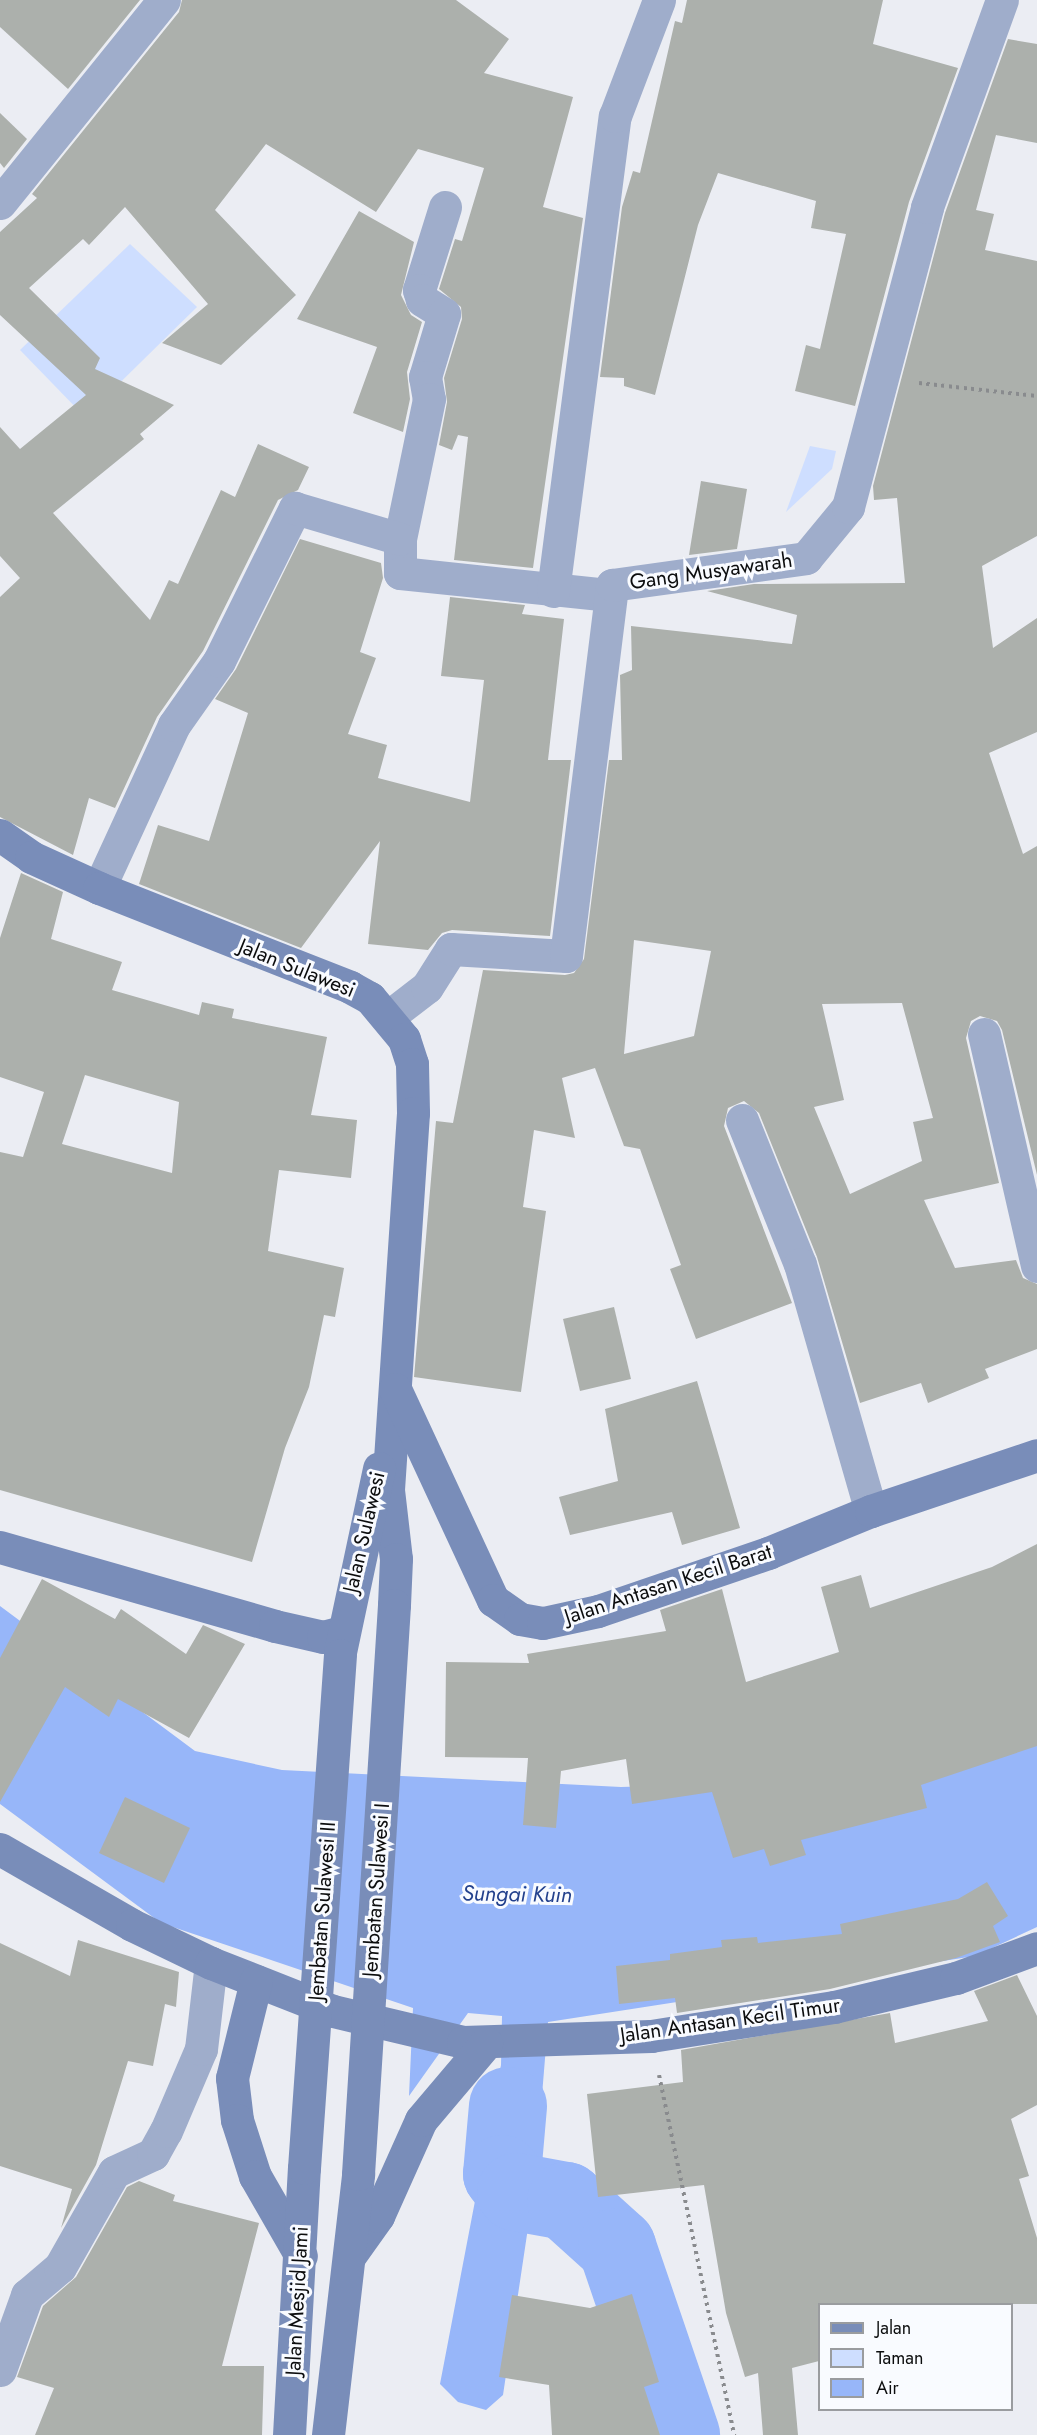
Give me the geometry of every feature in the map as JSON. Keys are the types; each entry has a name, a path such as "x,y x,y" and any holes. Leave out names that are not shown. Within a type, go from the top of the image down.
{"street":[{"path":"0,203 164,0"},
{"path":"553,591 615,116 659,0"},
{"name":"Gang Musyawarah","path":"388,1017 427,987 451,949 566,956 572,945 608,595 615,584 806,558 848,507 927,207 967,88 985,59 1002,4"},
{"path":"445,207 419,290 422,300 444,314 425,377 429,399 400,539 397,565 406,577 608,595"},
{"path":"99,888 174,725 219,661 295,508 400,539"},
{"name":"Jalan Sulawesi","path":"0,835 31,857 99,888 350,987 388,1017 404,1039 412,1064 413,1113 392,1397 388,1490 396,1559 394,1605"},
{"path":"984,1034 1037,1266"},
{"path":"742,1120 800,1264 871,1511"},
{"name":"Jalan Sulawesi","path":"341,1643 392,1397"},
{"name":"Jalan Antasan Kecil Barat","path":"392,1397 493,1600 520,1619 543,1623 598,1611 768,1553 871,1511 1037,1455"},
{"path":"0,1547 341,1643"},
{"name":"Jembatan Sulawesi I","path":"358,2174 394,1605"},
{"name":"Jembatan Sulawesi II","path":"304,2173 341,1643"},
{"name":"Jalan Antasan Kecil Timur","path":"0,1849 132,1925 211,1963 256,1981 400,2030 481,2042 651,2036 834,2007 956,1978 1036,1950"},
{"path":"0,2370 27,2295 60,2267 114,2172 153,2154 166,2131 201,2049 211,1963"},
{"path":"256,1981 232,2078 237,2120 255,2176 301,2256"},
{"path":"348,2259 378,2216 421,2120 481,2042"},
{"path":"255,2176 304,2173"},
{"name":"Jalan Mesjid Jami","path":"290,2435 304,2173"},
{"name":"Jalan Mesjid Jami","path":"328,2435 358,2174"}],"path":[{"path":"882,379 1037,396"},
{"path":"651,2036 734,2435"}],"green space":[{"path":"130,244 197,307 85,417 20,350"},
{"path":"810,446 836,451 832,469 786,512"}],"water":[{"name":"Sungai Kuin","path":"0,1606 195,1751 282,1770 621,1787 790,1782 1037,1696 1037,1927 975,1956 548,2022 535,2181 503,2395 486,2410 458,2402 440,2384 501,2065 502,2016 468,2013 409,2096 413,2008 161,1923 0,1804"}],"building":[{"path":"0,0 140,0 68,89 0,27"},
{"path":"182,0 456,0 509,39 484,73 573,97 543,207 583,218 533,568 454,560 468,437 458,435 452,450 439,445 447,402 444,378 462,319 461,307 439,289 455,239 462,241 484,168 418,149 376,212 266,144 215,210 296,295 221,365 162,343 208,304 125,207 89,245 83,239 29,288 100,358 95,369 174,405 140,434 144,439 53,513 150,620 169,580 178,584 221,490 235,497 258,444 309,467 298,490 278,500 203,651 157,717 115,808 89,798 73,855 0,817 0,597 20,578 0,556 0,427 20,449 86,395 0,315 0,232 37,198 32,194 179,12"},
{"path":"687,0 883,0 873,44 958,68 909,202 855,406 795,391 806,345 820,349 846,234 811,228 816,201 718,173 698,225 655,395 624,386 624,378 600,377 622,207 633,171 640,173 675,21 682,23"},
{"path":"1008,39 1037,44 1037,143 996,135 976,210 994,214 985,250 1037,261 1037,536 982,566 993,648 1037,618 1037,732 989,753 1023,854 1037,846 1037,1175 1002,1030 997,1021 980,1016 971,1021 966,1038 999,1183 924,1200 955,1268 1016,1260 1023,1278 1037,1284 1037,1349 985,1369 989,1378 928,1403 921,1383 860,1403 817,1257 759,1113 744,1101 728,1108 724,1126 792,1303 696,1339 670,1269 681,1265 640,1149 624,1146 595,1068 562,1078 575,1138 534,1130 523,1207 546,1211 521,1392 414,1377 436,1121 453,1123 483,970 565,975 574,973 584,959 609,760 622,760 620,675 632,670 631,626 792,644 797,615 707,591 754,584 905,583 897,498 874,500 873,486 945,213","holes":["634,940 711,951 694,1036 624,1054","902,1003 933,1118 913,1122 922,1161 850,1194 814,1107 844,1100 822,1004"]},
{"path":"0,113 27,139 4,168 0,163"},
{"path":"359,211 414,242 401,295 411,315 422,322 407,372 410,399 403,432 353,413 377,347 297,319"},
{"path":"701,481 747,489 737,549 689,555"},
{"path":"300,539 381,563 383,578 360,652 376,658 348,734 387,745 378,778 470,802 484,680 441,676 450,597 525,605 522,614 564,619 548,760 571,760 550,936 452,930 442,933 428,950 368,944 380,841 301,948 139,884 158,825 209,841 248,713 215,699 236,669"},
{"path":"21,873 63,892 51,939 122,962 112,990 199,1015 202,1002 234,1009 232,1018 327,1037 311,1115 357,1120 351,1178 279,1170 268,1251 344,1268 335,1317 324,1315 309,1387 285,1448 252,1562 0,1490 0,1152 23,1157 44,1092 0,1077 0,938","holes":["85,1075 179,1102 172,1173 62,1144"]},
{"path":"614,1307 631,1379 580,1391 563,1319"},
{"path":"697,1381 740,1528 682,1545 672,1512 570,1535 559,1497 618,1481 605,1409"},
{"path":"1037,1544 1037,1746 921,1785 927,1808 801,1840 806,1855 770,1866 764,1849 733,1858 712,1792 632,1804 626,1759 561,1771 556,1828 523,1825 528,1758 445,1757 446,1662 529,1663 527,1654 666,1631 660,1610 722,1589 746,1682 839,1652 821,1587 861,1575 870,1608 992,1567"},
{"path":"42,1579 115,1619 121,1609 186,1654 203,1625 245,1644 189,1738 118,1699 109,1717 65,1687 0,1802 0,1658"},
{"path":"125,1797 190,1828 164,1883 99,1853"},
{"path":"987,1882 1008,1916 993,1926 1000,1942 956,1958 830,1989 677,2013 675,1998 619,2004 616,1966 670,1960 670,1954 722,1947 721,1940 757,1937 758,1943 842,1934 840,1924 958,1899"},
{"path":"78,1940 179,1972 176,2007 165,2004 153,2066 128,2061 96,2165 61,2228 72,2189 0,2166 0,1943 70,1976"},
{"path":"1017,1975 1037,2016 1037,2105 1011,2119 1029,2176 1019,2179 1037,2238 1037,2304 818,2303 818,2361 792,2368 798,2435 763,2435 758,2373 745,2377 726,2313 704,2185 598,2197 587,2094 683,2082 681,2050 890,2013 895,2043 988,2021 974,1991"},
{"path":"139,2181 175,2195 173,2201 259,2223 222,2366 264,2366 262,2435 35,2435 54,2388 17,2377 43,2306 76,2277 127,2187"},
{"path":"632,2294 659,2382 644,2387 660,2435 552,2435 549,2385 499,2377 512,2295 590,2308"}],"waterway":[{"path":"508,2106 502,2174 516,2192 566,2201 617,2247 681,2435"}]}
